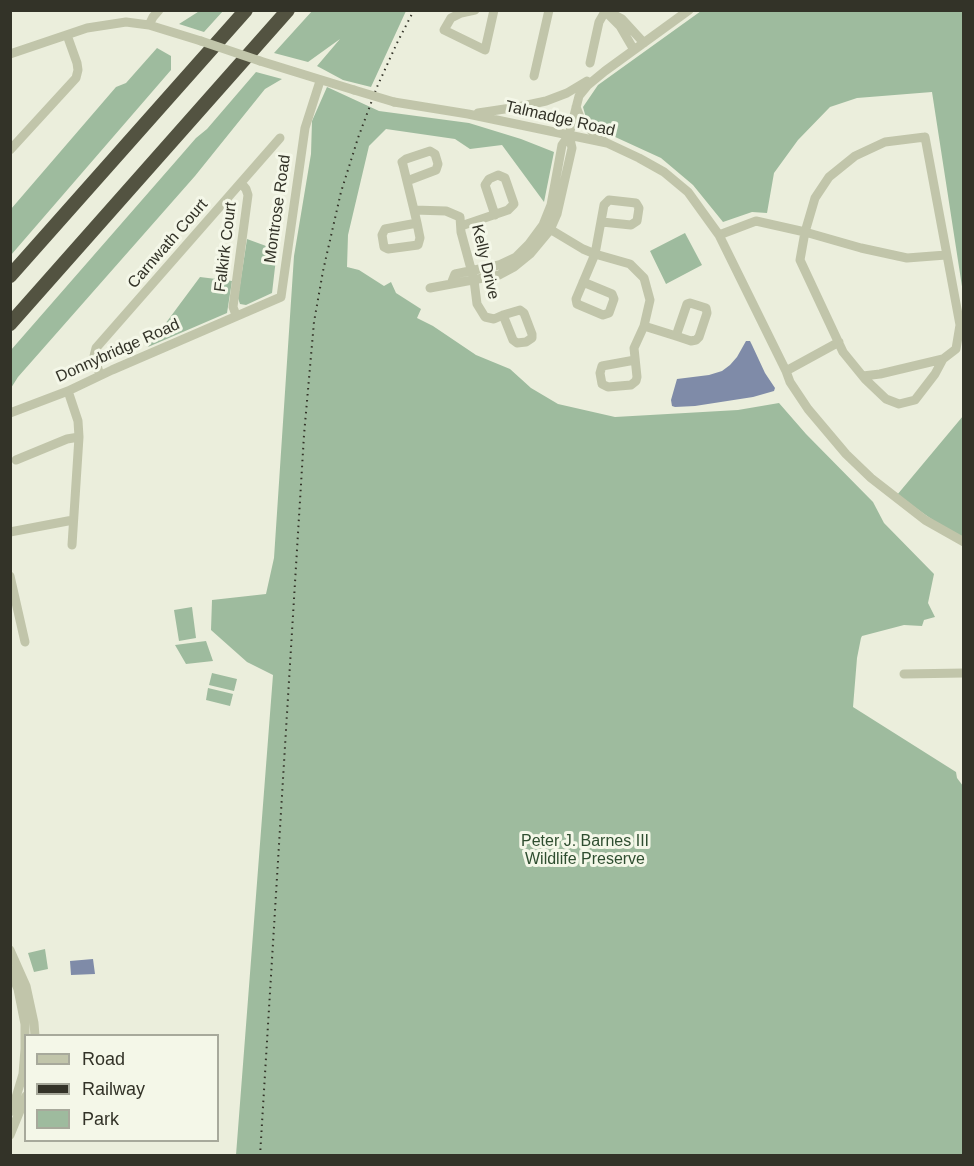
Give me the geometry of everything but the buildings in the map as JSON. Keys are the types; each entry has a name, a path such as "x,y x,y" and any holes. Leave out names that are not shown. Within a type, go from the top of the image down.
{"highway":[{"path":"10,276 246,10"},
{"path":"10,324 288,10"}],"street":[{"path":"149,26 159,10"},
{"path":"475,10 461,12 451,18 444,30 485,50 494,10"},
{"path":"534,76 549,10"},
{"path":"430,288 499,275 530,254 547,227 562,146 569,135 579,96 605,71 689,10"},
{"path":"606,11 622,18 644,43"},
{"path":"606,11 620,26 634,50"},
{"path":"590,63 599,22 606,11"},
{"name":"Talmadge Road","path":"10,54 98,26 126,22 201,41 320,81 394,102 468,114 607,143 639,158 664,172 688,192 719,235 790,382 846,454 871,478 925,520 963,542"},
{"path":"10,150 76,78 77,63 67,35"},
{"path":"468,114 546,101 567,93 605,71"},
{"name":"Montrose Road","path":"236,315 281,297 305,128 320,81"},
{"path":"576,106 586,126 607,143"},
{"path":"863,376 943,359 956,349 960,325 925,137 885,142 855,156 829,177 815,198 800,260 843,352 863,376 885,399 899,404 915,400 935,374 943,359"},
{"name":"Carnwath Court","path":"100,375 94,356 96,348 280,138"},
{"path":"407,181 417,223"},
{"name":"Falkirk Court","path":"236,315 233,307 248,195 241,183"},
{"name":"Kelly Drive","path":"414,210 446,211 460,217 477,304 484,317 494,319 503,315 520,310 524,314 532,338 526,342 517,343 513,340 503,315"},
{"path":"460,226 495,215"},
{"path":"719,235 756,221 907,258 946,255"},
{"path":"583,282 595,254 602,222"},
{"path":"547,227 583,249 630,264 644,278 650,300 644,326 633,348 635,360"},
{"path":"451,284 455,274 499,265 516,257 547,227"},
{"name":"Donnybridge Road","path":"10,413 68,391 236,315"},
{"path":"644,326 676,336"},
{"path":"786,371 839,342"},
{"path":"68,391 78,421 79,437 72,545"},
{"path":"16,460 67,439 79,437"},
{"path":"10,531 73,520"},
{"path":"11,579 25,642"},
{"path":"904,674 963,674"},
{"path":"10,950 26,986 32,1008 35,1034"},
{"path":"10,970 18,989 25,1034"},
{"path":"10,1112 23,1074 24,1062"},
{"path":"10,1135 24,1101"}],"green space":[{"path":"201,10 223,11 204,32 179,24"},
{"path":"313,10 406,11 371,87 343,80 317,66 340,39 308,62 274,53"},
{"path":"701,11 963,11 963,293 932,92 857,98 830,107 798,140 774,173 767,213 752,212 723,222 693,185 661,158 613,136 589,129 583,107 598,85"},
{"path":"157,48 171,56 171,70 11,255 11,209 116,87 126,83"},
{"path":"256,72 282,79 265,89 195,176 18,377 11,388 11,350"},
{"name":"Peter J. Barnes III Wildlife Preserve","path":"327,87 379,111 469,123 554,152 544,202 502,145 470,149 455,139 386,129 369,146 348,235 347,267 359,270 384,286 391,282 396,293 421,309 417,318 476,355 510,369 531,388 558,404 615,417 738,410 779,403 873,502 884,523 934,574 928,603 935,617 924,620 922,626 904,625 862,636 857,658 853,707 956,772 963,786 963,1155 236,1155 273,675 247,662 211,630 212,600 266,594 274,558 294,256 311,154 312,121"},
{"path":"685,233 702,265 666,284 650,251"},
{"path":"247,239 277,250 272,293 246,305 240,304 238,298"},
{"path":"200,277 232,281 227,313 148,347"},
{"path":"963,416 963,539 897,495"},
{"path":"192,607 196,638 179,641 174,610"},
{"path":"206,641 213,661 186,664 175,645"},
{"path":"212,673 237,679 234,691 209,685"},
{"path":"208,688 233,694 230,706 206,700"},
{"path":"45,949 48,969 34,972 28,953"}],"water":[{"path":"746,341 750,341 775,388 774,391 753,397 695,406 672,406 671,400 677,379 722,371 737,357"},
{"path":"93,959 95,974 71,975 70,961"}],"railway":[{"path":"260,1156 304,435 314,322 341,192 358,138 377,87 414,10"}]}
